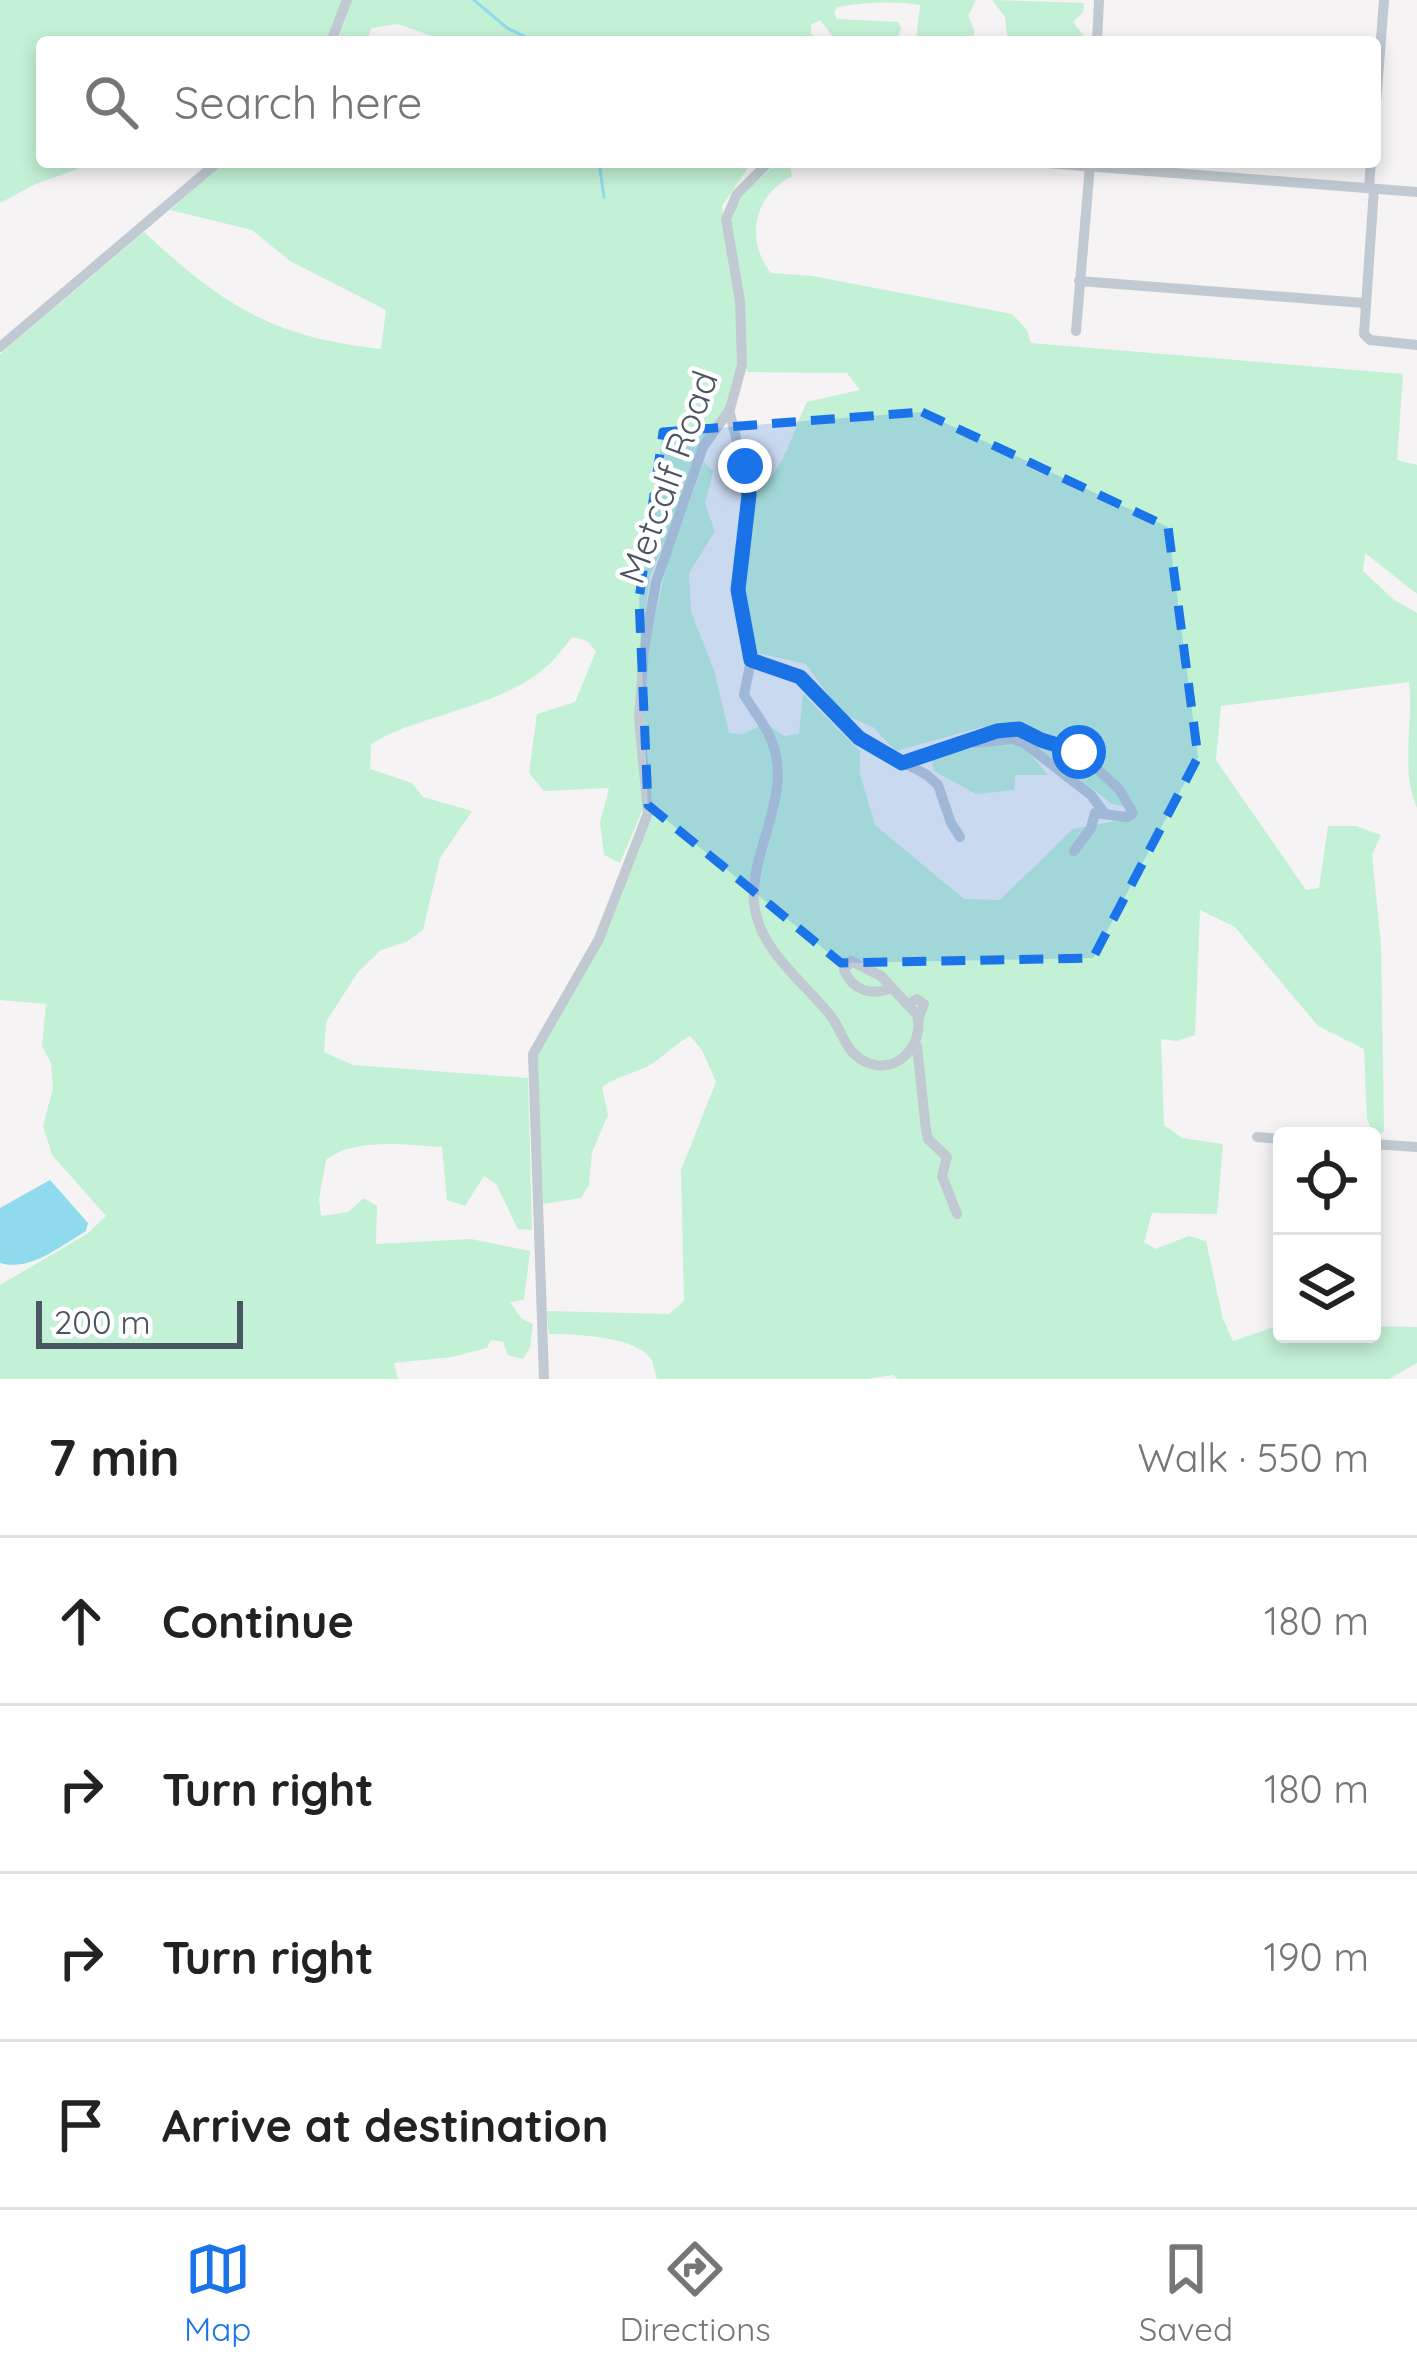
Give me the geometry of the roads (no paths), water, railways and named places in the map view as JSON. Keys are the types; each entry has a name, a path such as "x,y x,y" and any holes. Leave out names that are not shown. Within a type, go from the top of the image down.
{"street":[{"path":"333,36 347,0"},
{"path":"1096,36 1099,0"},
{"path":"1381,38 1384,0"},
{"path":"0,347 211,168"},
{"name":"Metcalf Road","path":"544,1379 533,1054 599,939 648,812 639,719 656,582 703,447 729,410 742,365 740,301 726,219 737,194 764,168"},
{"path":"1076,332 1090,168"},
{"path":"1135,168 1417,192"},
{"path":"1371,168 1364,334 1370,340 1417,345"},
{"path":"1079,281 1364,303"},
{"path":"729,410 748,484 738,590 751,660 744,694 776,753 774,802 755,877 754,904 762,930 833,1019 852,1053 873,1064 891,1064 917,1043"},
{"path":"751,660 800,677 859,738 938,785 961,837"},
{"path":"902,763 997,731 1019,729 1079,752 1119,789 1133,813 1127,817 1095,813 1074,850"},
{"path":"958,744 1012,739 1024,743 1091,795 1105,814"},
{"path":"889,989 908,1004 918,1021 926,1130 928,1139 947,1157 942,1176 957,1214"},
{"path":"1257,1137 1273,1138"},
{"path":"1381,1145 1417,1147"}],"water":[{"path":"50,1180 88,1223 86,1231 34,1261 0,1263 0,1208"}],"waterway":[{"path":"474,0 524,36"},
{"path":"600,168 604,197"}]}
